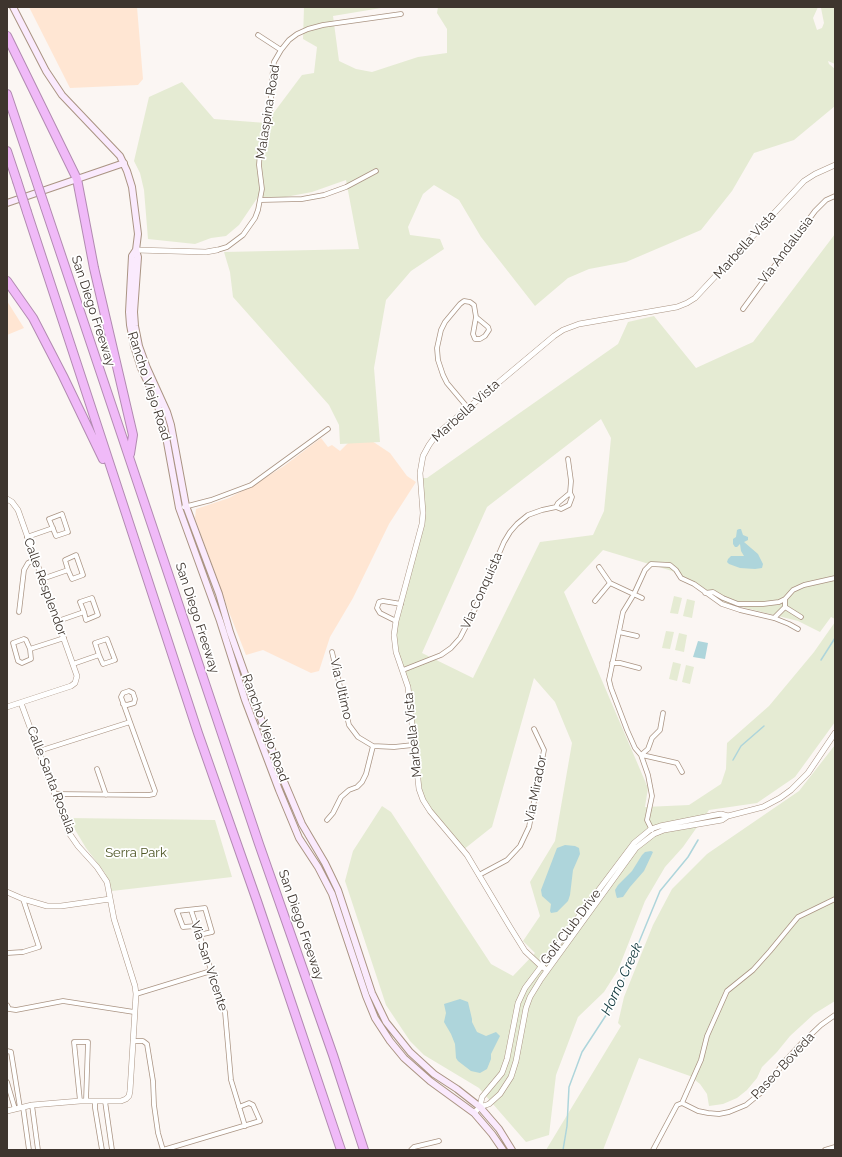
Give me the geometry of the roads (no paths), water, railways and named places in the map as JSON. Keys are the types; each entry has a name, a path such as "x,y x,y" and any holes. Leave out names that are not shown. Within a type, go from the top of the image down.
{"highway":[{"path":"7,36 77,179 94,268 133,435 130,454"},
{"name":"San Diego Freeway","path":"7,94 46,207 95,358 130,454 259,844 333,1054 364,1150"},
{"path":"7,151 198,733 257,901 341,1150"},
{"path":"7,281 33,318 63,376 117,488"}],"main road":[{"name":"Rancho Viejo Road","path":"13,7 42,64 62,95 117,153 124,163 132,187 138,234 134,312 137,332 147,368 167,412 175,439 186,506 219,594 228,626 280,772 302,824 325,863 338,890 376,1003 388,1024 410,1052 430,1070 458,1089 480,1107 499,1129 512,1150"},
{"path":"7,203 124,163"},
{"name":"Rancho Viejo Road","path":"136,250 132,256 129,312 134,346 141,368 156,400 168,439 180,508 220,622 245,700 279,790 299,838 322,873 332,894 366,996 375,1018 390,1041 404,1058 430,1081 474,1113 492,1134 502,1150"},
{"path":"161,415 167,412"}],"street":[{"name":"Malaspina Road","path":"136,250 206,252 228,247 243,235 255,218 261,200 262,189 259,165 260,152 270,116 274,62 281,50 289,40 308,29 324,25 401,14"},
{"path":"258,35 281,50"},
{"name":"Marbella Vista","path":"547,970 541,966 523,947 463,850 422,800 418,785 408,687 394,645 394,635 396,621 422,524 423,513 420,473 423,456 433,438 563,330 579,324 677,307 691,300 704,290 804,181 815,174 834,167"},
{"path":"261,200 302,199 324,195 346,187 376,171"},
{"name":"Via Andalusia","path":"743,309 815,211 826,200 835,196"},
{"path":"468,408 447,383 438,360 437,348 445,322 464,301 470,302 474,305 476,317 473,334 475,339 480,339 485,336 489,330 488,327 476,317"},
{"path":"180,508 211,500 251,484 328,429"},
{"name":"Via Conquista","path":"403,670 441,655 456,643 464,633 510,532 517,524 528,515 556,507 561,509 569,505 572,497 570,493 571,481 568,459"},
{"path":"556,507 558,503 570,493"},
{"name":"Calle Resplendor","path":"7,499 12,502 18,510 73,664 76,679 71,686 21,703"},
{"path":"62,514 68,532 56,536 53,528 49,519 62,514"},
{"path":"27,537 53,528"},
{"path":"76,555 83,575 72,579 68,570 65,560 76,555"},
{"path":"19,612 24,570 28,563 36,559"},
{"path":"652,832 647,817 652,800 652,791 642,755 635,748 611,688 609,676 623,610 634,594 643,572 651,564 670,565 676,570 681,578 694,584 722,604 732,608 774,618 798,628"},
{"path":"599,567 610,583 642,598"},
{"path":"42,579 68,570"},
{"path":"705,593 713,592 738,604 763,604 779,602 793,590 804,585 835,578"},
{"path":"594,601 610,583"},
{"path":"92,598 98,615 86,620 84,612 80,602 92,598"},
{"path":"785,598 786,607 801,617"},
{"path":"396,621 380,613 376,608 379,602 383,601 401,604"},
{"path":"774,618 786,607"},
{"path":"58,621 84,612"},
{"path":"619,632 637,636"},
{"path":"30,649 64,638"},
{"path":"24,639 27,641 30,649 31,659 22,663 18,661 13,645 14,642 24,639"},
{"path":"107,639 114,660 103,664 99,655 95,644 107,639"},
{"name":"Via Ultimo","path":"332,652 349,726 358,737 373,746"},
{"path":"73,664 99,655"},
{"path":"612,663 620,663 639,668"},
{"path":"7,707 21,703"},
{"name":"Calle Santa Rosalia","path":"21,703 70,833 78,846 97,867 107,882 114,920 135,986 136,994 129,1096 121,1101 105,1101"},
{"path":"55,794 154,794 155,792 123,704"},
{"path":"642,755 648,748 652,738 660,730 663,713"},
{"path":"40,751 130,722"},
{"name":"Via Mirador","path":"479,875 507,860 520,846 529,827 544,750 534,729"},
{"name":"Golf Club Drive","path":"480,1107 482,1097 502,1073 507,1060 518,1003 525,988 634,843 652,832 722,820 728,816 763,807 780,798 791,790 808,773 835,733"},
{"path":"327,820 333,813 341,797 362,782 366,774 373,746 394,747 413,744"},
{"path":"642,755 677,763 682,772"},
{"path":"97,769 106,795"},
{"name":"Golf Club Drive","path":"474,1113 480,1107 489,1104 500,1094 508,1083 516,1061 526,1008 530,997 547,970 636,848 652,832"},
{"path":"7,892 23,899 47,906 61,906 110,899"},
{"path":"7,953 23,952 39,947 23,899"},
{"path":"653,1150 677,1105 682,1103 700,1060 707,1036 727,992 753,970 798,917 835,899"},
{"path":"196,926 182,927 177,911 205,908 212,932 199,935"},
{"name":"Via San Vicente","path":"191,910 225,1012 231,1080 244,1126"},
{"path":"136,994 211,971"},
{"path":"7,1005 9,1009 16,1010 63,1002 134,1012"},
{"name":"Paseo Boveda","path":"682,1103 698,1111 719,1114 729,1112 746,1105 763,1091 785,1061 802,1043 821,1025 835,1015"},
{"path":"133,1041 142,1041 147,1044 154,1081 154,1104 158,1133 163,1150 260,1121 253,1105 249,1103 239,1107"},
{"path":"80,1101 74,1042 88,1042 86,1101"},
{"path":"7,1051 11,1052 19,1108 29,1150"},
{"path":"7,1082 19,1108"},
{"path":"7,1111 32,1105 80,1101 105,1101 112,1150"},
{"path":"95,1101 102,1150"},
{"path":"32,1105 38,1150"},
{"path":"411,1150 414,1147 438,1141"},
{"path":"825,1150 835,1147"}],"water":[{"path":"741,529 743,535 748,537 748,540 744,542 758,554 763,564 762,568 740,568 727,562 731,556 744,556 741,551 740,544 735,547 733,544 733,539 736,537 737,530"},
{"path":"698,641 708,643 705,659 693,657"},
{"path":"565,845 579,848 580,854 573,870 568,901 557,912 551,913 551,904 542,896 541,890 557,848"},
{"path":"645,852 653,852 644,871 623,897 617,898 615,890 618,885 632,871 642,855"},
{"path":"460,999 468,1002 472,1022 477,1032 486,1036 496,1032 500,1036 491,1054 491,1059 487,1069 480,1073 471,1071 458,1061 456,1058 455,1044 444,1022 446,1013 444,1004"}],"waterway":[{"name":"Horno Creek","path":"821,660 835,638"},
{"name":"Horno Creek","path":"733,760 741,746 764,726"},
{"name":"Horno Creek","path":"563,1150 567,1126 569,1087 582,1052 614,1003 660,891 688,857 698,840"}],"park label":[{"name":"Serra Park","path":"136,853"}]}
